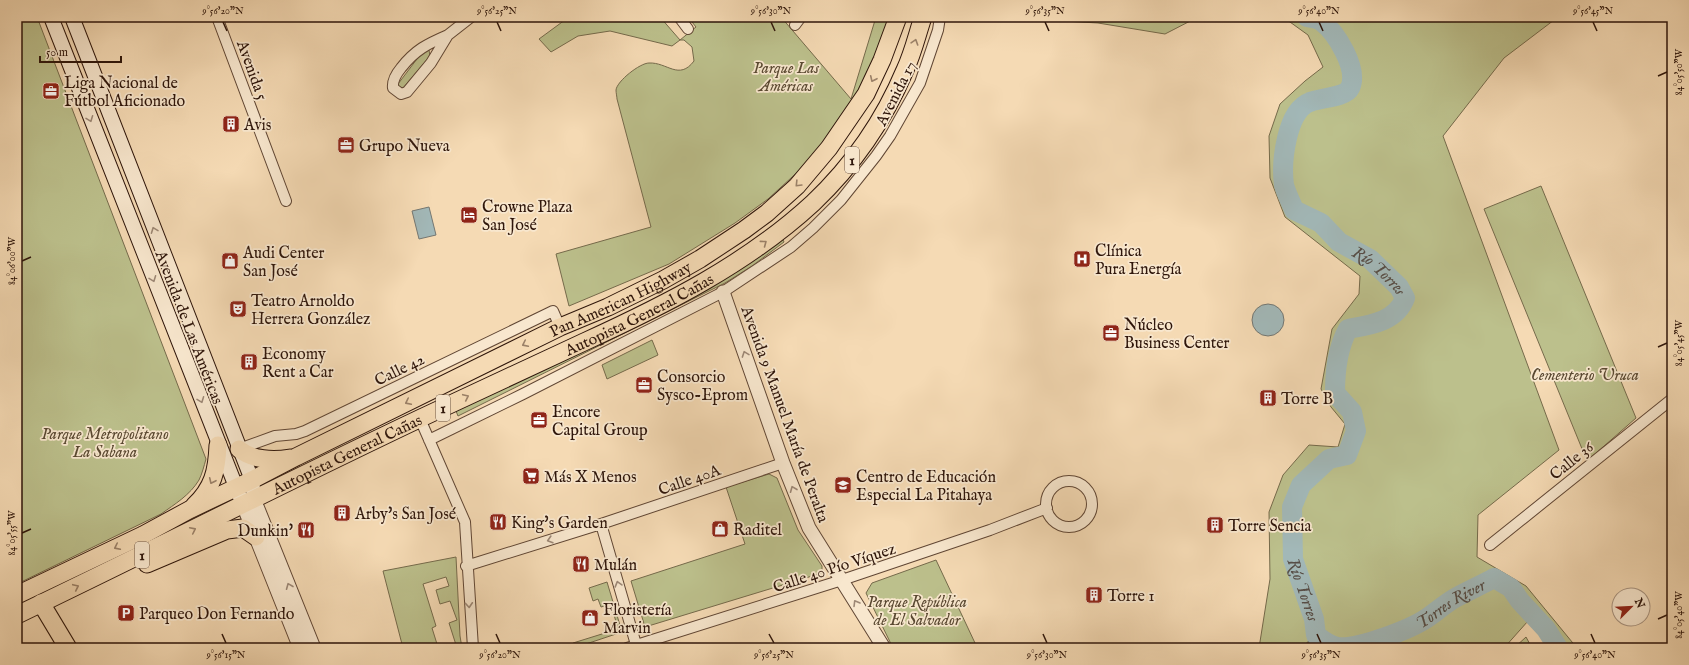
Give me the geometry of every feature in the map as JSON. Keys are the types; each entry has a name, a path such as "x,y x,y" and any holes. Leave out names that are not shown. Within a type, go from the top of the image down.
{"highway":[{"name":"Pan American Highway","path":"252,480 560,327 608,307 656,283 700,258 744,230 767,213 792,190 829,148 866,94 882,60 898,17"},
{"name":"Autopista General Cañas","path":"249,502 420,419 633,320 682,294 757,248 787,226 834,182 866,142 889,106 906,68 923,17"},
{"path":"189,510 200,500 216,473 218,445"},
{"path":"239,449 247,455 269,459 282,460 296,457"},
{"name":"1","path":"17,595 143,535 189,510 252,480"},
{"name":"1","path":"17,615 102,575 249,502"},
{"path":"102,575 118,577 227,530 243,528 256,537"},
{"path":"41,603 68,648"}],"main road":[{"name":"Avenida de Las Américas","path":"72,17 252,480 249,502"},
{"name":"Avenida de Las Américas","path":"54,18 218,445 236,488 249,502"}],"street":[{"name":"Avenida 5","path":"217,17 286,201"},
{"path":"448,35 431,62 407,92 401,94 393,88 392,82 396,74 413,54 448,35 470,17"},
{"path":"678,17 688,29"},
{"path":"795,25 801,17"},
{"name":"Avenida 17","path":"429,440 528,392 723,292 791,247 813,228 841,200 890,136 920,83 938,30 940,17"},
{"name":"Avenida 9 Manuel María de Peralta","path":"723,292 784,463 809,528 884,648"},
{"name":"Calle 42","path":"239,449 266,438 296,434 305,431 553,311 560,327"},
{"name":"Calle 36","path":"1490,545 1672,399"},
{"path":"420,419 465,522 467,537 466,566 473,648"},
{"name":"Calle 40A","path":"466,566 601,524 784,463"},
{"path":"1067,481 1081,484 1087,489 1091,496 1092,503 1088,517 1083,522 1069,527 1058,524 1053,519 1047,508 1049,494 1053,487 1059,483 1067,481"},
{"name":"Avenida de Las Américas","path":"249,502 256,537 300,648"},
{"name":"Avenida de Las Américas","path":"249,502 314,648"},
{"name":"Calle 40 Pío Víquez","path":"633,647 842,580 990,530 1047,508"},
{"path":"601,524 633,647"}],"green space":[{"name":"Parque Metropolitano La Sabana","path":"17,17 37,17 206,459 200,478 191,490 182,499 161,514 17,584"},
{"path":"569,17 660,17 680,40 672,46 610,31 578,36 551,52 539,39"},
{"name":"Parque Las Américas","path":"688,17 781,17 851,99 876,17 892,17 856,100 803,167 768,199 735,223 669,264 569,306 556,254 651,227 617,99 616,90 620,82 635,69 645,64 655,63 678,70 683,70 688,67 694,61 692,47 684,40 680,40 696,27"},
{"path":"1027,17 1198,17 1165,34 1098,23 1028,19"},
{"path":"1283,17 1558,17 1504,58 1443,136 1559,450 1478,515 1477,557 1526,586 1577,648 1563,648 1536,612 1504,648 1259,648 1270,579 1269,512 1283,475 1309,445 1338,447 1345,424 1331,407 1321,389 1332,329 1359,294 1360,276 1285,217 1270,178 1269,136 1280,104 1323,67 1308,35"},
{"path":"426,49 429,50 430,56 402,89 398,86 398,84"},
{"name":"Cementerio Uruca","path":"1541,186 1636,418 1587,461 1484,209"},
{"path":"782,237 784,242 752,266 725,283 458,416 456,411"},
{"path":"652,340 658,355 607,379 602,365"},
{"path":"769,474 777,478 798,530 822,566 822,573 645,627 631,581 745,544 726,487"},
{"path":"456,557 460,636 462,648 457,648 449,623 457,620 450,601 440,604 436,590 449,586 446,577 423,584 436,626 432,628 437,644 433,645 434,648 403,648 383,571"},
{"name":"Parque República de El Salvador","path":"936,560 975,643 975,648 893,648 866,593 872,583"},
{"path":"607,582 622,632 574,648 573,643 618,629 611,604 601,607 598,599 593,601 589,588"},
{"path":"1526,637 1532,648 1514,648"}],"shaded area":[{"path":"429,207 436,235 419,239 412,211"},
{"path":"1265,304 1271,304 1281,311 1284,320 1283,326 1277,333 1271,336 1265,336 1255,329 1252,323 1252,317 1259,307"}],"waterway":[{"name":"Río Torres","path":"1307,17 1321,21 1333,33 1349,61 1352,80 1348,91 1310,102 1302,107 1295,116 1290,126 1283,164 1285,188 1294,210 1321,223 1339,242 1370,259 1399,287 1405,298 1401,306 1389,317 1373,324 1348,329 1341,344 1337,360 1335,393 1352,412 1356,431 1347,455 1329,459 1301,485 1292,507 1293,559 1314,619 1316,635 1331,645 1337,647 1357,645 1384,638 1419,623 1455,598 1494,578 1511,588 1520,601 1546,629 1558,648"},
{"path":"1304,648 1316,635"}],"place":[{"name":"Liga Nacional de Fútbol Aficionado","path":"51,91"},
{"name":"Avis","path":"231,124"},
{"name":"Grupo Nueva","path":"346,145"},
{"name":"Crowne Plaza San José","path":"469,215"},
{"name":"Clínica Pura Energía","path":"1082,259"},
{"name":"Audi Center San José","path":"230,261"},
{"name":"Teatro Arnoldo Herrera González","path":"238,309"},
{"name":"Núcleo Business Center","path":"1111,333"},
{"name":"Economy Rent a Car","path":"249,362"},
{"name":"Consorcio Sysco-Eprom","path":"644,385"},
{"name":"Torre B","path":"1268,398"},
{"name":"Encore Capital Group","path":"539,420"},
{"name":"Más X Menos","path":"531,476"},
{"name":"Centro de Educación Especial La Pitahaya","path":"843,485"},
{"name":"Arby's San José","path":"342,513"},
{"name":"King's Garden","path":"498,522"},
{"name":"Torre Sencia","path":"1215,525"},
{"name":"Raditel","path":"720,529"},
{"name":"Dunkin'","path":"306,530"},
{"name":"Mulán","path":"581,564"},
{"name":"Torre 1","path":"1094,595"},
{"name":"Parqueo Don Fernando","path":"126,613"},
{"name":"Floristería Marvin","path":"590,618"}],"water label":[{"name":"Torres River","path":"1450,603"}]}
